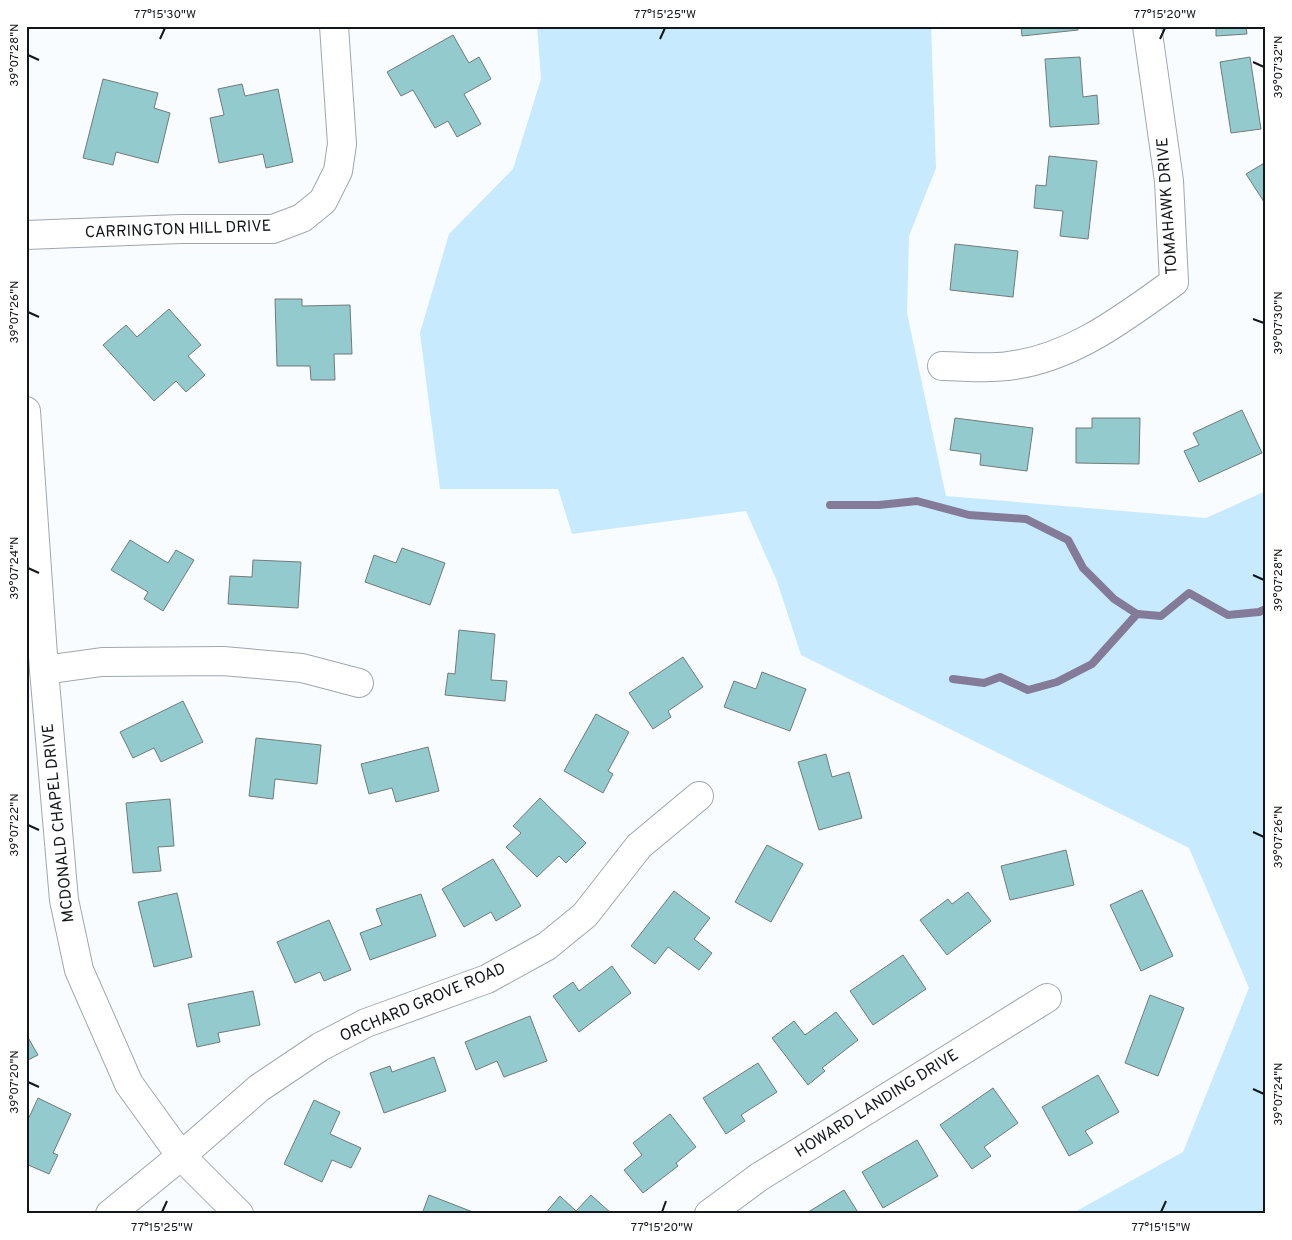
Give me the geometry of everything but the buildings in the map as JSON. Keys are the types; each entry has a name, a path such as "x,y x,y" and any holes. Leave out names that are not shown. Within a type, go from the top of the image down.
{"street":[{"name":"CARRINGTON HILL DRIVE","path":"26,235 181,229 273,229 302,218 322,201 338,171 342,144 334,26"},
{"name":"TOMAHAWK DRIVE","path":"942,366 1008,366 1056,355 1096,335 1142,306 1174,282 1169,181 1147,26"},
{"name":"MCDONALD CHAPEL DRIVE","path":"26,411 44,670 64,900 79,970 129,1084 181,1156 238,1214"},
{"path":"44,670 102,662 223,661 302,668 360,683"},
{"name":"ORCHARD GROVE ROAD","path":"110,1214 181,1156 259,1088 320,1047 366,1023 487,979 547,946 585,915 639,846 699,796"},
{"name":"HOWARD LANDING DRIVE","path":"709,1214 759,1177 1047,998"}],"shaded area":[{"path":"537,26 931,26 936,168 909,236 907,313 946,496 1206,518 1266,491 1266,1214 1071,1214 1183,1152 1249,988 1189,848 801,655 777,581 746,511 572,534 558,489 440,489 420,333 449,234 513,169 541,79"}],"waterway":[{"path":"830,505 879,505 917,501 969,515 1026,519 1068,540 1083,568 1114,599 1137,614"},
{"path":"953,679 984,683 1000,677 1028,690 1057,682 1092,664 1137,614 1161,616 1189,593 1228,615 1259,612 1266,609"}]}
